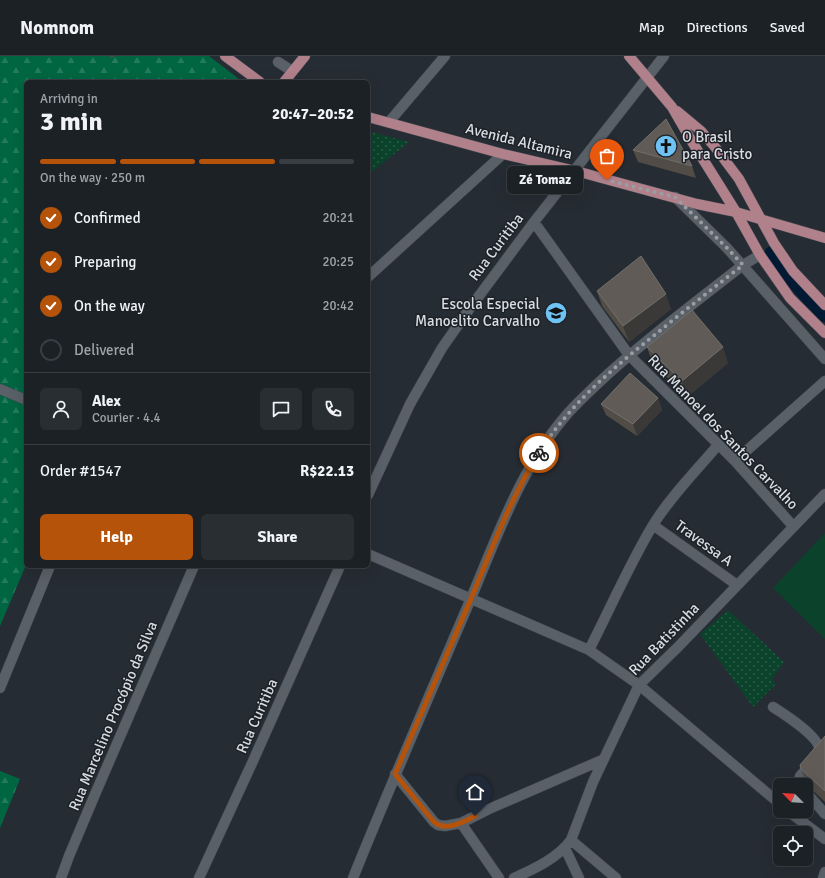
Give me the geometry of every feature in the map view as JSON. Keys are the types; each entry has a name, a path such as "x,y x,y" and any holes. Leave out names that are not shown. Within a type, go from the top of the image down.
{"main road":[{"path":"225,56 257,80"},
{"path":"285,80 305,56"},
{"path":"629,56 672,107 701,131 715,147 739,179 774,243 794,271 825,305"},
{"path":"672,107 736,212 760,255 790,298 825,333"},
{"name":"Avenida Altamira","path":"370,117 503,154 576,171 638,189 736,212 825,238"}],"street":[{"path":"389,122 445,56"},
{"name":"Rua Curitiba","path":"370,491 410,404 442,348 534,222 576,171 664,56"},
{"path":"278,62 292,71"},
{"path":"370,275 503,154"},
{"path":"675,197 743,265 825,359"},
{"name":"Rua Manoel dos Santos Carvalho","path":"534,222 628,355 735,461 793,526"},
{"path":"353,878 395,774 487,557 529,469 549,437 574,406 628,355 743,265 760,255"},
{"path":"735,461 825,381"},
{"path":"0,389 24,399"},
{"path":"589,650 653,525 669,502 718,445"},
{"name":"Rua Batistinha","path":"568,844 602,760 639,685 678,647 825,494"},
{"name":"Travessa A","path":"653,525 736,585"},
{"path":"370,555 470,600 589,650 639,685 773,798"},
{"path":"0,688 49,568"},
{"name":"Rua Marcelino Procópio da Silva","path":"61,878 96,792 193,568"},
{"name":"Rua Curitiba","path":"199,878 339,568"},
{"path":"773,707 804,728 820,750 817,757 800,778"},
{"path":"395,774 436,824 444,826 461,823 489,809 602,760"},
{"path":"813,800 825,814"},
{"path":"797,818 825,839"},
{"path":"461,823 499,878"},
{"path":"514,878 538,865 568,844"},
{"path":"568,844 579,878"},
{"path":"568,844 616,878"},
{"path":"822,878 825,872"}],"green space":[{"path":"0,56 209,56 240,80 24,80 25,568 0,626"},
{"path":"370,132 409,142 370,173"},
{"path":"825,533 825,639 773,588"},
{"path":"728,610 784,662 772,679 776,684 753,707 700,634"},
{"path":"0,771 20,779 0,828"}],"building":[{"path":"666,119 692,166 633,150"},
{"path":"641,256 666,294 623,326 597,291"},
{"path":"692,310 723,347 682,381 647,347"},
{"path":"630,373 658,398 633,424 601,404"},
{"path":"825,736 825,791 813,780 813,778 811,778 801,769 800,765"}],"waterway":[{"path":"771,253 796,286 825,316"}],"way so far":[{"path":"539,453 549,437 569,412 628,355 743,265 675,197 638,189 607,180"}],"place":[{"name":"O Brasil para Cristo","path":"666,146"},
{"name":"Zé Tomaz","path":"607,180"},
{"name":"Escola Especial Manoelito Carvalho","path":"556,313"}],"route":[{"path":"475,816 461,823 450,826 438,825 395,774 487,557 529,469 539,453"}]}
